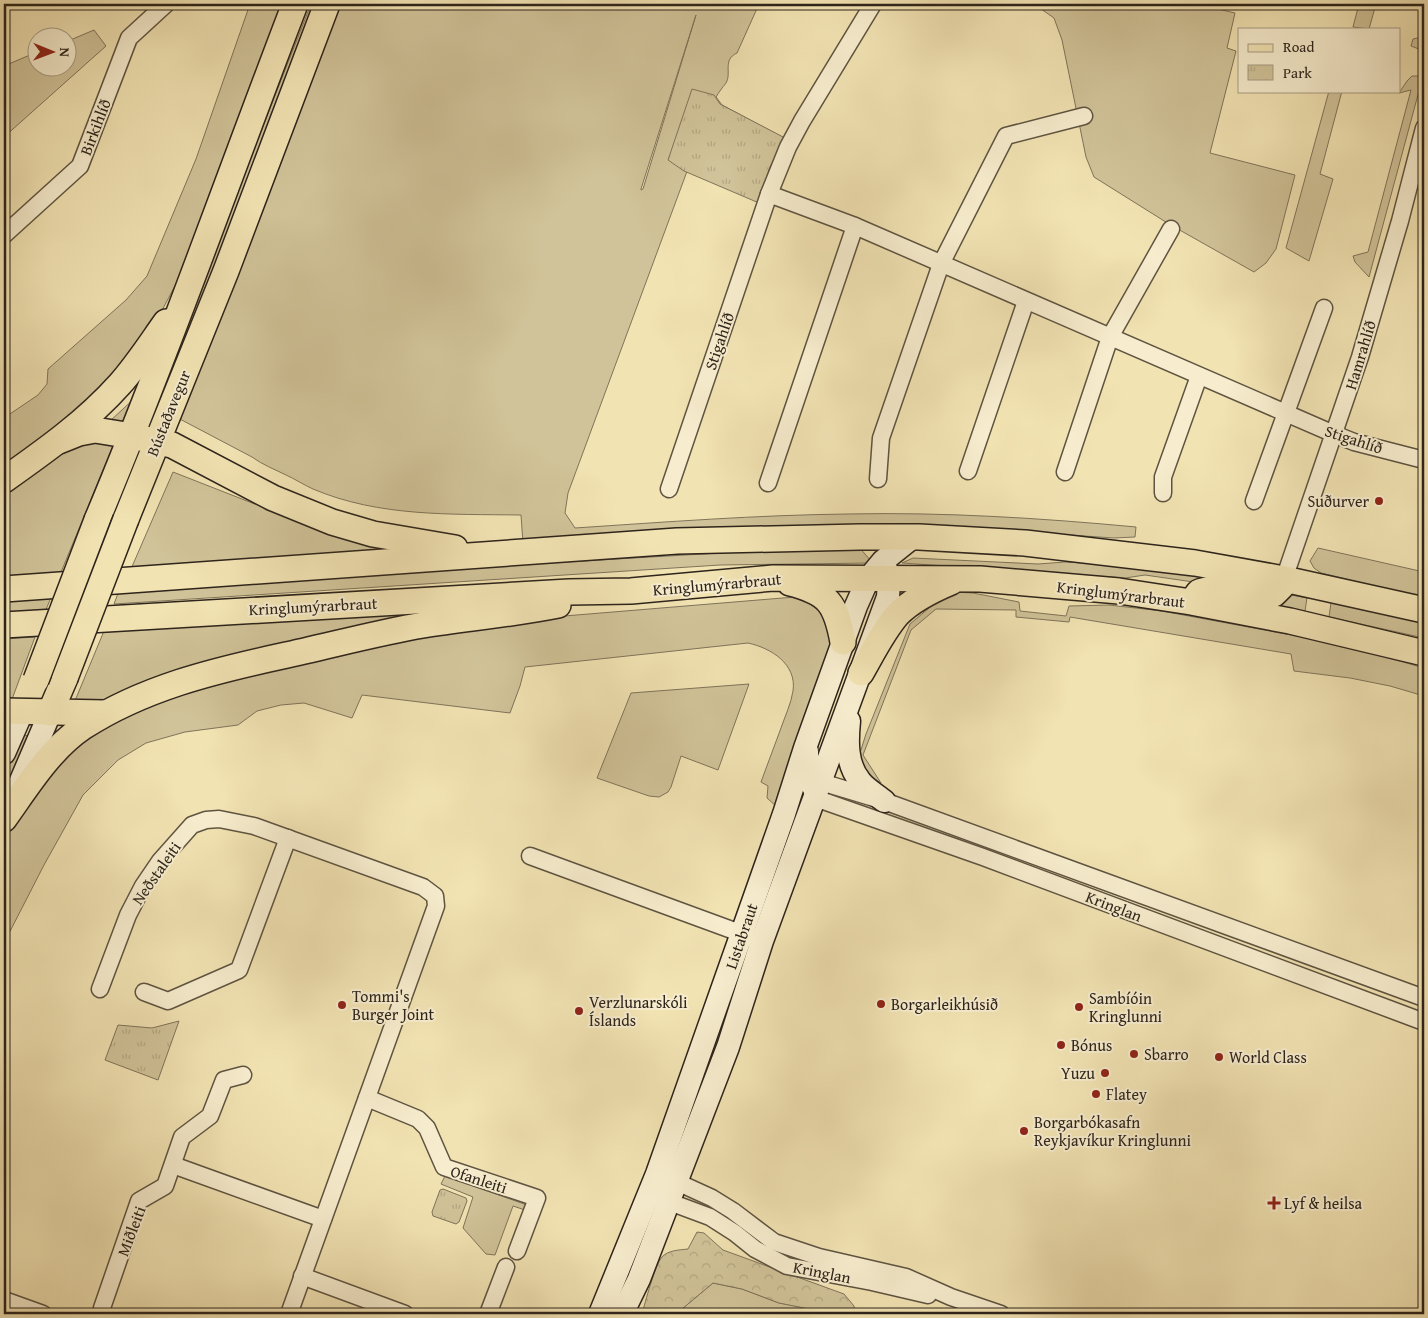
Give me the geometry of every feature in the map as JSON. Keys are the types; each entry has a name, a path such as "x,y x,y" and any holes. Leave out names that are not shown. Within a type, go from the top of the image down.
{"main road":[{"name":"Bústaðavegur","path":"13,712 36,680 199,263 295,4"},
{"name":"Bústaðavegur","path":"50,713 226,271 327,4"},
{"path":"4,480 59,441 120,384 169,318 199,263"},
{"path":"59,441 79,433 95,430 172,445 273,498 332,522 373,534 494,554"},
{"path":"4,588 677,541 860,536 1025,543 1195,563 1284,579 1424,610"},
{"name":"Kringlumýrarbraut","path":"4,625 569,592 631,591 773,578 880,573 980,579 1119,592 1191,602 1290,621 1424,653"},
{"path":"773,578 809,589 832,604 839,618 843,642"},
{"path":"861,674 888,627 899,613 919,598 958,579"},
{"path":"1191,602 1199,592 1211,589 1264,597 1274,594 1281,587 1284,579"},
{"path":"4,820 40,769 82,728 108,713 160,689 204,674 422,626 529,611 631,591"},
{"path":"13,712 108,713"}],"street":[{"name":"Birkihlíð","path":"4,235 80,166 129,38 166,4"},
{"name":"Stigahlíð","path":"669,489 769,194 788,147 873,4"},
{"path":"878,479 881,438 941,264 1006,136 1084,116"},
{"name":"Hamrahlíð","path":"1284,579 1360,357 1400,222 1424,128"},
{"name":"Stigahlíð","path":"769,194 855,226 1334,434 1354,442 1424,460"},
{"path":"768,483 855,226"},
{"path":"1065,472 1110,337 1171,229"},
{"path":"968,471 1026,300"},
{"path":"1254,500 1324,308"},
{"path":"1163,493 1164,477 1199,376"},
{"path":"860,536 872,545 880,573 914,538"},
{"name":"Listabraut","path":"752,937 784,814 813,726 843,642 880,573"},
{"name":"Listabraut","path":"622,1314 639,1278 663,1188 752,937 816,789 861,674 888,598 880,573"},
{"path":"850,702 847,742 852,768 861,782 884,801"},
{"name":"Bústaðavegur","path":"4,753 13,712"},
{"name":"Bústaðavegur","path":"4,820 50,713"},
{"path":"784,814 816,789 810,757 813,726"},
{"name":"Kringlan","path":"816,789 884,801 1424,998"},
{"name":"Kringlan","path":"816,789 983,857 1424,1022"},
{"name":"Neðstaleiti","path":"100,989 128,915 143,886 160,861 192,826 206,820 219,819 254,826 423,887 435,896 436,906 367,1098"},
{"path":"144,992 168,1001 239,970 288,838"},
{"path":"530,856 752,937"},
{"name":"Miðleiti","path":"102,1308 139,1201 165,1186 182,1137 210,1116 224,1080 244,1075"},
{"path":"289,1314 367,1098"},
{"name":"Ofanleiti","path":"367,1098 418,1119 427,1128 444,1167 537,1198 517,1250"},
{"path":"172,1165 323,1219"},
{"name":"Listabraut","path":"600,1314 663,1188"},
{"name":"Kringlan","path":"663,1188 735,1232 755,1249 787,1266 925,1294 951,1297 1001,1314"},
{"path":"488,1314 506,1267"},
{"path":"302,1276 405,1314"},
{"path":"4,1300 43,1314"}],"green space":[{"path":"250,4 287,4 192,254 160,314 137,349 56,434 4,467 4,418 38,395 47,384 48,369 126,300 147,276 196,159"},
{"path":"311,4 319,4 153,432 144,429"},
{"path":"341,4 759,4 737,53 730,59 728,79 716,97 722,105 784,138 766,177 689,166 568,493 565,513 575,528 780,516 920,514 1028,518 1136,527 1135,537 1114,538 1011,531 523,543 521,515 416,512 364,505 338,498 264,465 176,417","holes":["696,15 643,189 641,190"]},
{"path":"1034,4 1197,4 1235,13 1227,48 1236,51 1210,153 1295,175 1276,249 1266,263 1254,272 1169,224 1094,177 1086,157 1062,40 1054,18"},
{"path":"1359,4 1376,4 1369,28 1353,27"},
{"path":"1424,28 1424,51 1411,46 1413,39 1422,37"},
{"path":"94,30 106,46 78,71 78,37"},
{"path":"28,56 28,78 70,78 4,137 4,66"},
{"path":"1412,76 1423,76 1369,277 1355,262 1353,256 1368,252 1411,90 1399,93"},
{"path":"692,89 714,95 720,104 785,138 770,167 759,203 684,171 668,160"},
{"path":"1329,92 1342,92 1320,174 1333,179 1309,261 1286,248"},
{"path":"136,397 125,424 110,421"},
{"path":"116,439 59,577 4,581 4,493 59,455 75,441"},
{"path":"173,472 270,510 332,531 438,551 131,569"},
{"path":"857,545 873,563 720,565 114,604 120,588"},
{"path":"1318,548 1424,572 1424,598 1321,573 1314,568 1310,561"},
{"path":"913,558 1038,564 1065,562 1123,565 1207,577 1235,588 1145,575 1125,578 902,563"},
{"path":"54,590 45,612 4,615 4,594"},
{"path":"953,592 973,593 1019,602 1020,611 1066,616 1069,606 1109,605 1162,611 1340,644 1424,668 1424,696 1390,686 1350,678 1294,671 1291,654 1070,617 1069,622 1016,617 1016,610 936,609 911,630 863,755 881,783 868,775 859,756 866,734 910,624 929,608 937,597"},
{"path":"1286,594 1307,598 1305,611 1276,607"},
{"path":"807,596 819,600 833,638 777,807 767,798 768,786 761,782 789,705 793,691 793,681 787,665 781,659 757,645 748,643 525,667 510,713 362,695 352,718 304,703 281,705 257,711 238,725 185,732 146,743 118,760 83,795 4,943 4,839 14,821 69,750 130,709 296,659 528,619"},
{"path":"532,602 98,708 72,708 104,631"},
{"path":"1331,603 1373,609 1424,622 1424,638 1329,617"},
{"path":"35,637 11,702 4,702 4,639"},
{"path":"749,684 718,770 681,756 671,787 668,792 659,797 649,796 597,778 631,693"},
{"path":"31,735 4,797 4,772 22,736"},
{"path":"179,1021 158,1080 105,1060 118,1025 152,1028"},
{"path":"445,1176 527,1205 525,1210 513,1206 495,1255 486,1254 463,1228 473,1197 441,1184"},
{"path":"443,1189 466,1198 467,1201 459,1222 456,1224 433,1216 432,1212 440,1190"},
{"path":"697,1232 704,1233 723,1250 844,1294 854,1306 855,1314 822,1314 809,1309 779,1303 742,1289 713,1283 682,1309 668,1312 652,1309 650,1314 642,1314 659,1261 671,1252 688,1249"},
{"path":"713,1283 742,1289 779,1303 802,1307 799,1314 753,1314 743,1310 732,1314 715,1312 714,1314 650,1314 652,1309 668,1312 682,1309"}],"place":[{"name":"Suðurver","path":"1379,501"},
{"name":"Borgarleikhúsið","path":"881,1004"},
{"name":"Tommi's Burger Joint","path":"342,1005"},
{"name":"Sambíóin Kringlunni","path":"1079,1007"},
{"name":"Verzlunarskóli Íslands","path":"579,1011"},
{"name":"Bónus","path":"1061,1045"},
{"name":"Sbarro","path":"1134,1054"},
{"name":"World Class","path":"1219,1057"},
{"name":"Yuzu","path":"1105,1073"},
{"name":"Flatey","path":"1096,1094"},
{"name":"Borgarbókasafn Reykjavíkur Kringlunni","path":"1024,1131"},
{"name":"Lyf & heilsa","path":"1274,1203"}]}
